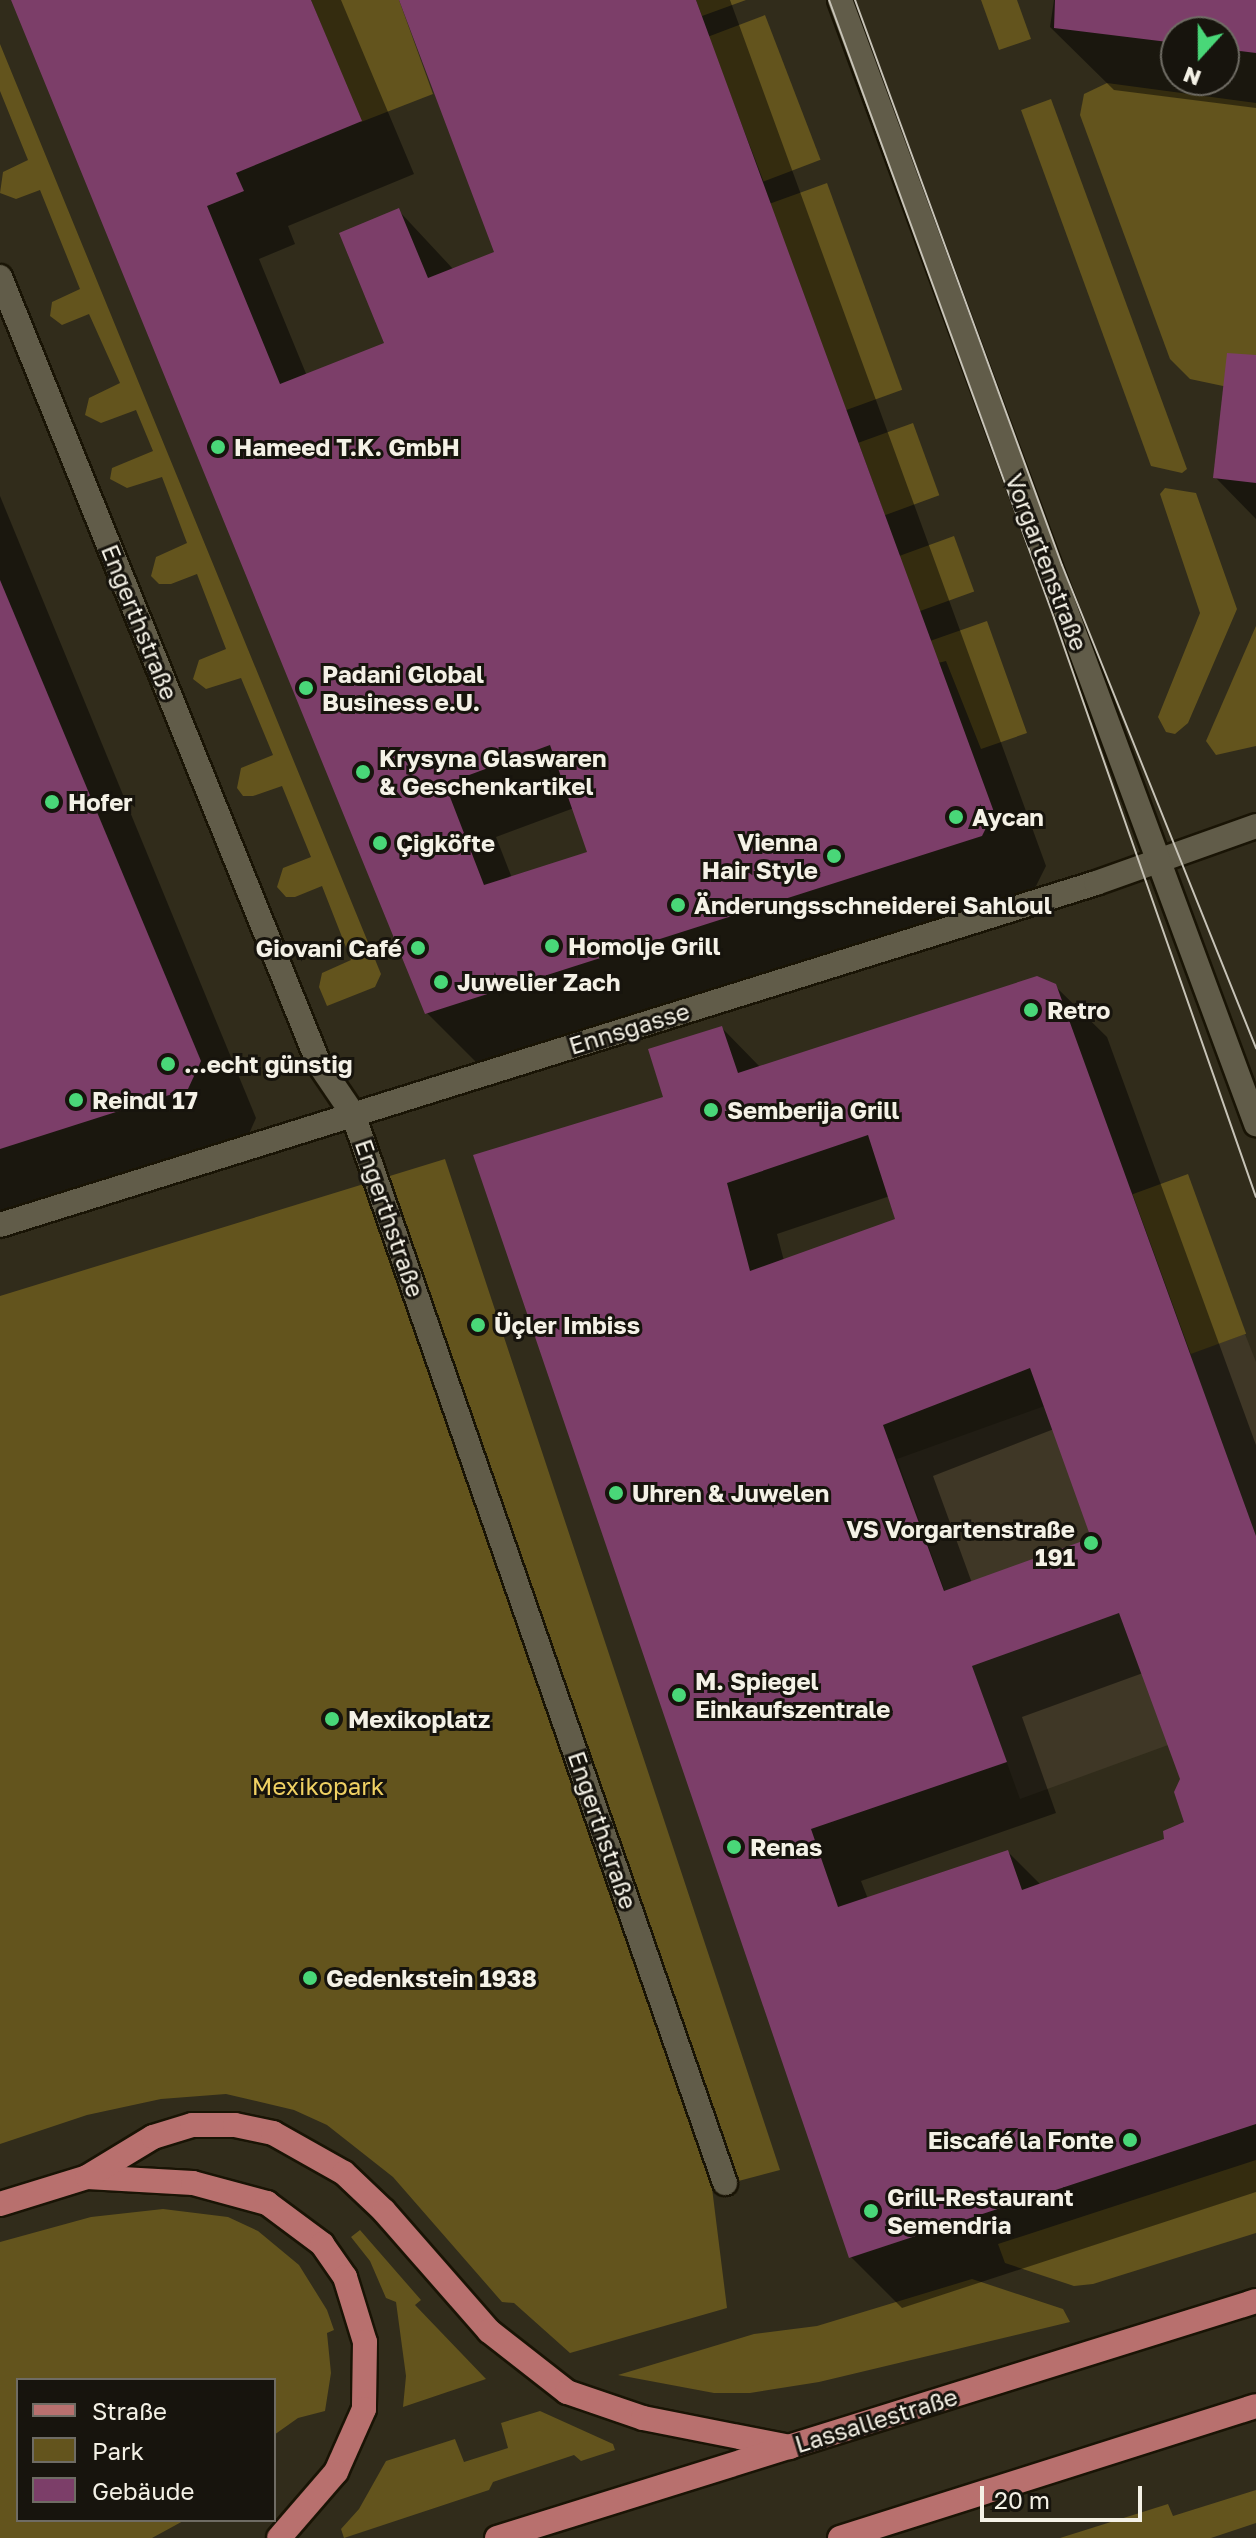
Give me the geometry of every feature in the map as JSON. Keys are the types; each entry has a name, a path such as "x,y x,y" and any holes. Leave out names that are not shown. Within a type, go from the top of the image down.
{"main road":[{"path":"0,2204 87,2177 153,2137 192,2125 235,2125 273,2133 344,2173 489,2331 527,2366 567,2392 643,2418 790,2447"},
{"path":"87,2177 226,2189 267,2203 297,2222 322,2244 356,2304 367,2367 364,2409 347,2452 317,2499 279,2538"},
{"name":"Lassallestraße","path":"497,2538 1256,2301"},
{"path":"840,2538 1256,2406"}],"street":[{"name":"Vorgartenstraße","path":"840,0 1256,1124"},
{"name":"Engerthstraße","path":"0,277 319,1064 353,1114 725,2183"},
{"name":"Ennsgasse","path":"0,1225 1159,860 1256,826"}],"shaded area":[{"name":"VS Vorgartenstraße 191","path":"1245,1334 1256,1362 1256,1713 1020,1799 897,1459"}],"green space":[{"path":"311,0 399,0 433,94 361,122"},
{"path":"696,0 746,0 702,16"},
{"path":"981,0 1017,0 1031,39 999,50"},
{"path":"765,15 821,160 764,182 708,37"},
{"path":"0,44 381,974 375,987 327,1006 319,987 322,973 351,960 322,886 295,897 286,897 277,887 283,868 311,857 282,786 253,796 243,796 237,788 241,768 273,755 241,678 206,689 193,679 199,660 226,649 197,574 171,584 159,584 151,576 156,557 187,543 162,477 127,488 110,479 112,468 153,451 136,410 101,423 85,415 89,398 120,383 89,314 62,325 50,316 52,302 80,289 40,190 16,199 0,193 3,172 28,160 0,91"},
{"path":"1107,83 1160,90 1160,96 1204,96 1256,103 1256,393 1190,379 1170,359 1080,115 1084,94"},
{"path":"1051,99 1187,469 1182,473 1151,466 1021,110"},
{"path":"827,183 902,390 845,411 770,204"},
{"path":"913,423 939,495 885,515 858,443"},
{"path":"1165,488 1196,493 1237,609 1188,723 1175,734 1166,732 1158,717 1200,613 1160,494"},
{"path":"954,536 974,591 919,612 899,556"},
{"path":"987,621 1027,733 981,749 946,661 938,663 930,641"},
{"path":"1256,626 1256,746 1216,755 1206,741"},
{"name":"Mexikopark","path":"445,1159 780,2170 712,2188 727,2308 570,2353 514,2303 502,2302 393,2177 327,2125 294,2110 226,2094 161,2099 87,2115 0,2144 0,1296"},
{"path":"1188,1174 1246,1334 1191,1354 1133,1194"},
{"path":"1256,2160 1256,2233 1093,2284 1074,2286 1005,2263 998,2244"},
{"path":"163,2209 228,2217 258,2231 299,2265 327,2310 334,2330 327,2333 331,2373 325,2411 298,2418 276,2434 276,2378 16,2378 16,2522 181,2522 152,2538 0,2538 0,2242 91,2217"},
{"path":"360,2230 421,2300 415,2305 486,2379 403,2407 406,2376 396,2302 386,2298 370,2261 351,2237"},
{"path":"972,2279 1063,2309 1070,2322 819,2382 750,2393 714,2393 618,2375 754,2334 817,2326"},
{"path":"540,2411 613,2444 615,2450 581,2461 574,2455 493,2482 489,2490 344,2538 341,2529 359,2509 386,2461 455,2439 464,2462 508,2448 501,2423"},
{"path":"1256,2490 1256,2523 1211,2538 1060,2538 1168,2504 1173,2516"}],"building":[{"path":"11,0 311,0 362,121 236,173 244,191 207,206 280,384 384,343 339,233 399,208 428,278 494,252 399,0 696,0 994,812 982,836 425,1014","holes":["550,745 587,852 484,885 445,784"]},
{"path":"1055,0 1256,0 1256,53 1240,51 1240,16 1160,16 1160,41 1054,28"},
{"path":"1227,353 1256,355 1256,483 1213,478"},
{"path":"0,580 201,1061 188,1089 0,1149"},
{"path":"1037,976 1056,984 1256,1536 1256,2124 849,2258 473,1155 663,1097 648,1049 722,1026 738,1073","holes":["868,1135 895,1219 750,1271 727,1183","1030,1368 1091,1538 944,1591 883,1425","1119,1613 1180,1779 1174,1792 1184,1822 1163,1831 1164,1839 1022,1890 1008,1850 838,1907 811,1829 1007,1762 972,1666"]}],"tram line":[{"path":"829,0 1054,618 1256,1197"},
{"path":"855,0 1062,565 1256,1048"}],"place":[{"name":"Hameed T.K. GmbH","path":"218,447"},
{"name":"Padani Global Business e.U.","path":"306,688"},
{"name":"Krysyna Glaswaren & Geschenkartikel","path":"363,772"},
{"name":"Hofer","path":"52,802"},
{"name":"Aycan","path":"956,817"},
{"name":"Çiğköfte","path":"380,843"},
{"name":"Vienna Hair Style","path":"834,856"},
{"name":"Änderungsschneiderei Sahloul","path":"678,905"},
{"name":"Homolje Grill","path":"552,946"},
{"name":"Giovani Café","path":"418,948"},
{"name":"Juwelier Zach","path":"441,982"},
{"name":"Retro","path":"1031,1010"},
{"name":"...echt günstig","path":"168,1064"},
{"name":"Reindl 17","path":"76,1100"},
{"name":"Semberija Grill","path":"711,1110"},
{"name":"Üçler Imbiss","path":"478,1325"},
{"name":"Uhren & Juwelen","path":"616,1493"},
{"name":"VS Vorgartenstraße 191","path":"1091,1543"},
{"name":"M. Spiegel Einkaufszentrale","path":"679,1695"},
{"name":"Mexikoplatz","path":"332,1719"},
{"name":"Renas","path":"734,1847"},
{"name":"Gedenkstein 1938","path":"310,1978"},
{"name":"Eiscafé la Fonte","path":"1130,2140"},
{"name":"Grill-Restaurant Semendria","path":"871,2211"}]}
